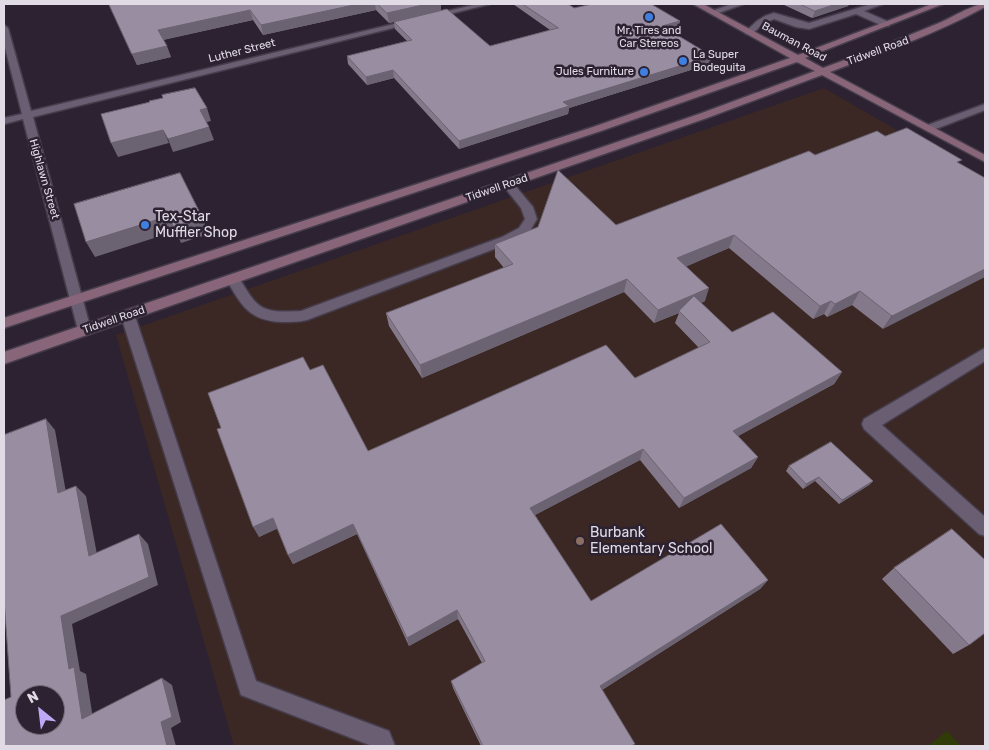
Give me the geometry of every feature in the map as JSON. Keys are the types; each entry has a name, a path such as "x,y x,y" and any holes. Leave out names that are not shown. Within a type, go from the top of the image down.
{"main road":[{"name":"Bauman Road","path":"697,4 985,159"},
{"name":"Tidwell Road","path":"4,323 75,300 380,214 508,184 907,40 959,14 985,4"},
{"name":"Tidwell Road","path":"4,358 233,279 380,214 597,129 798,58 939,5"},
{"path":"597,129 620,145"}],"street":[{"name":"Luther Street","path":"4,121 486,4"},
{"path":"713,12 740,4"},
{"path":"749,32 762,19 773,16 810,26 879,4"},
{"path":"856,11 886,24"},
{"name":"Highlawn Street","path":"4,28 84,330"},
{"path":"930,128 985,107"},
{"path":"233,279 248,304 256,313 273,317 302,316 506,240 524,231 531,219 527,208 508,184"},
{"path":"128,316 248,688 381,739 384,746"},
{"path":"985,354 870,424 985,528"}],"shaded area":[{"name":"Burbank Elementary School","path":"824,88 985,181 985,746 234,746 116,335"}],"green space":[{"path":"947,731 961,746 928,746"}],"building":[{"path":"109,4 358,4 261,25 250,10 158,30 167,46 132,54"},
{"path":"378,4 427,4 387,13"},
{"path":"523,4 568,4 574,8 592,4 651,4 680,21 662,26 712,56 563,102 569,106 459,141 393,70 366,77 347,56 412,40 394,22 447,9 490,46 558,28"},
{"path":"800,4 836,4 815,11"},
{"path":"195,88 207,108 200,110 209,127 168,139 163,130 111,143 101,114 163,98 162,95"},
{"path":"907,128 962,160 957,162 985,178 985,269 892,316 860,291 835,304 831,301 820,306 734,235 677,258 709,288 658,310 627,279 420,365 386,313 513,264 495,244 538,227 558,170 616,225 809,151 815,155 877,131 885,136"},
{"path":"180,173 203,219 174,228 169,216 86,242 74,204"},
{"path":"694,296 732,332 773,312 842,372 733,431 758,457 684,498 643,449 530,508 591,601 721,524 768,580 600,686 635,744 631,746 483,746 451,681 485,661 457,610 407,638 353,524 288,555 273,518 253,527 217,429 221,428 208,393 303,357 310,370 323,365 368,451 606,345 635,378 710,342 679,311"},
{"path":"46,419 58,493 76,486 89,556 139,534 149,577 61,616 69,669 74,667 82,719 162,678 172,717 161,722 167,746 4,746 4,700 11,697 4,599 4,435"},
{"path":"831,442 873,481 842,500 819,477 806,484 789,466"},
{"path":"952,529 985,560 985,633 969,645 894,568"}],"place":[{"name":"Mr. Tires and Car Stereos","path":"649,17"},
{"name":"La Super Bodeguita","path":"683,61"},
{"name":"Jules Furniture","path":"644,72"},
{"name":"Tex-Star Muffler Shop","path":"145,225"},
{"name":"Burbank Elementary School","path":"580,541"}]}
